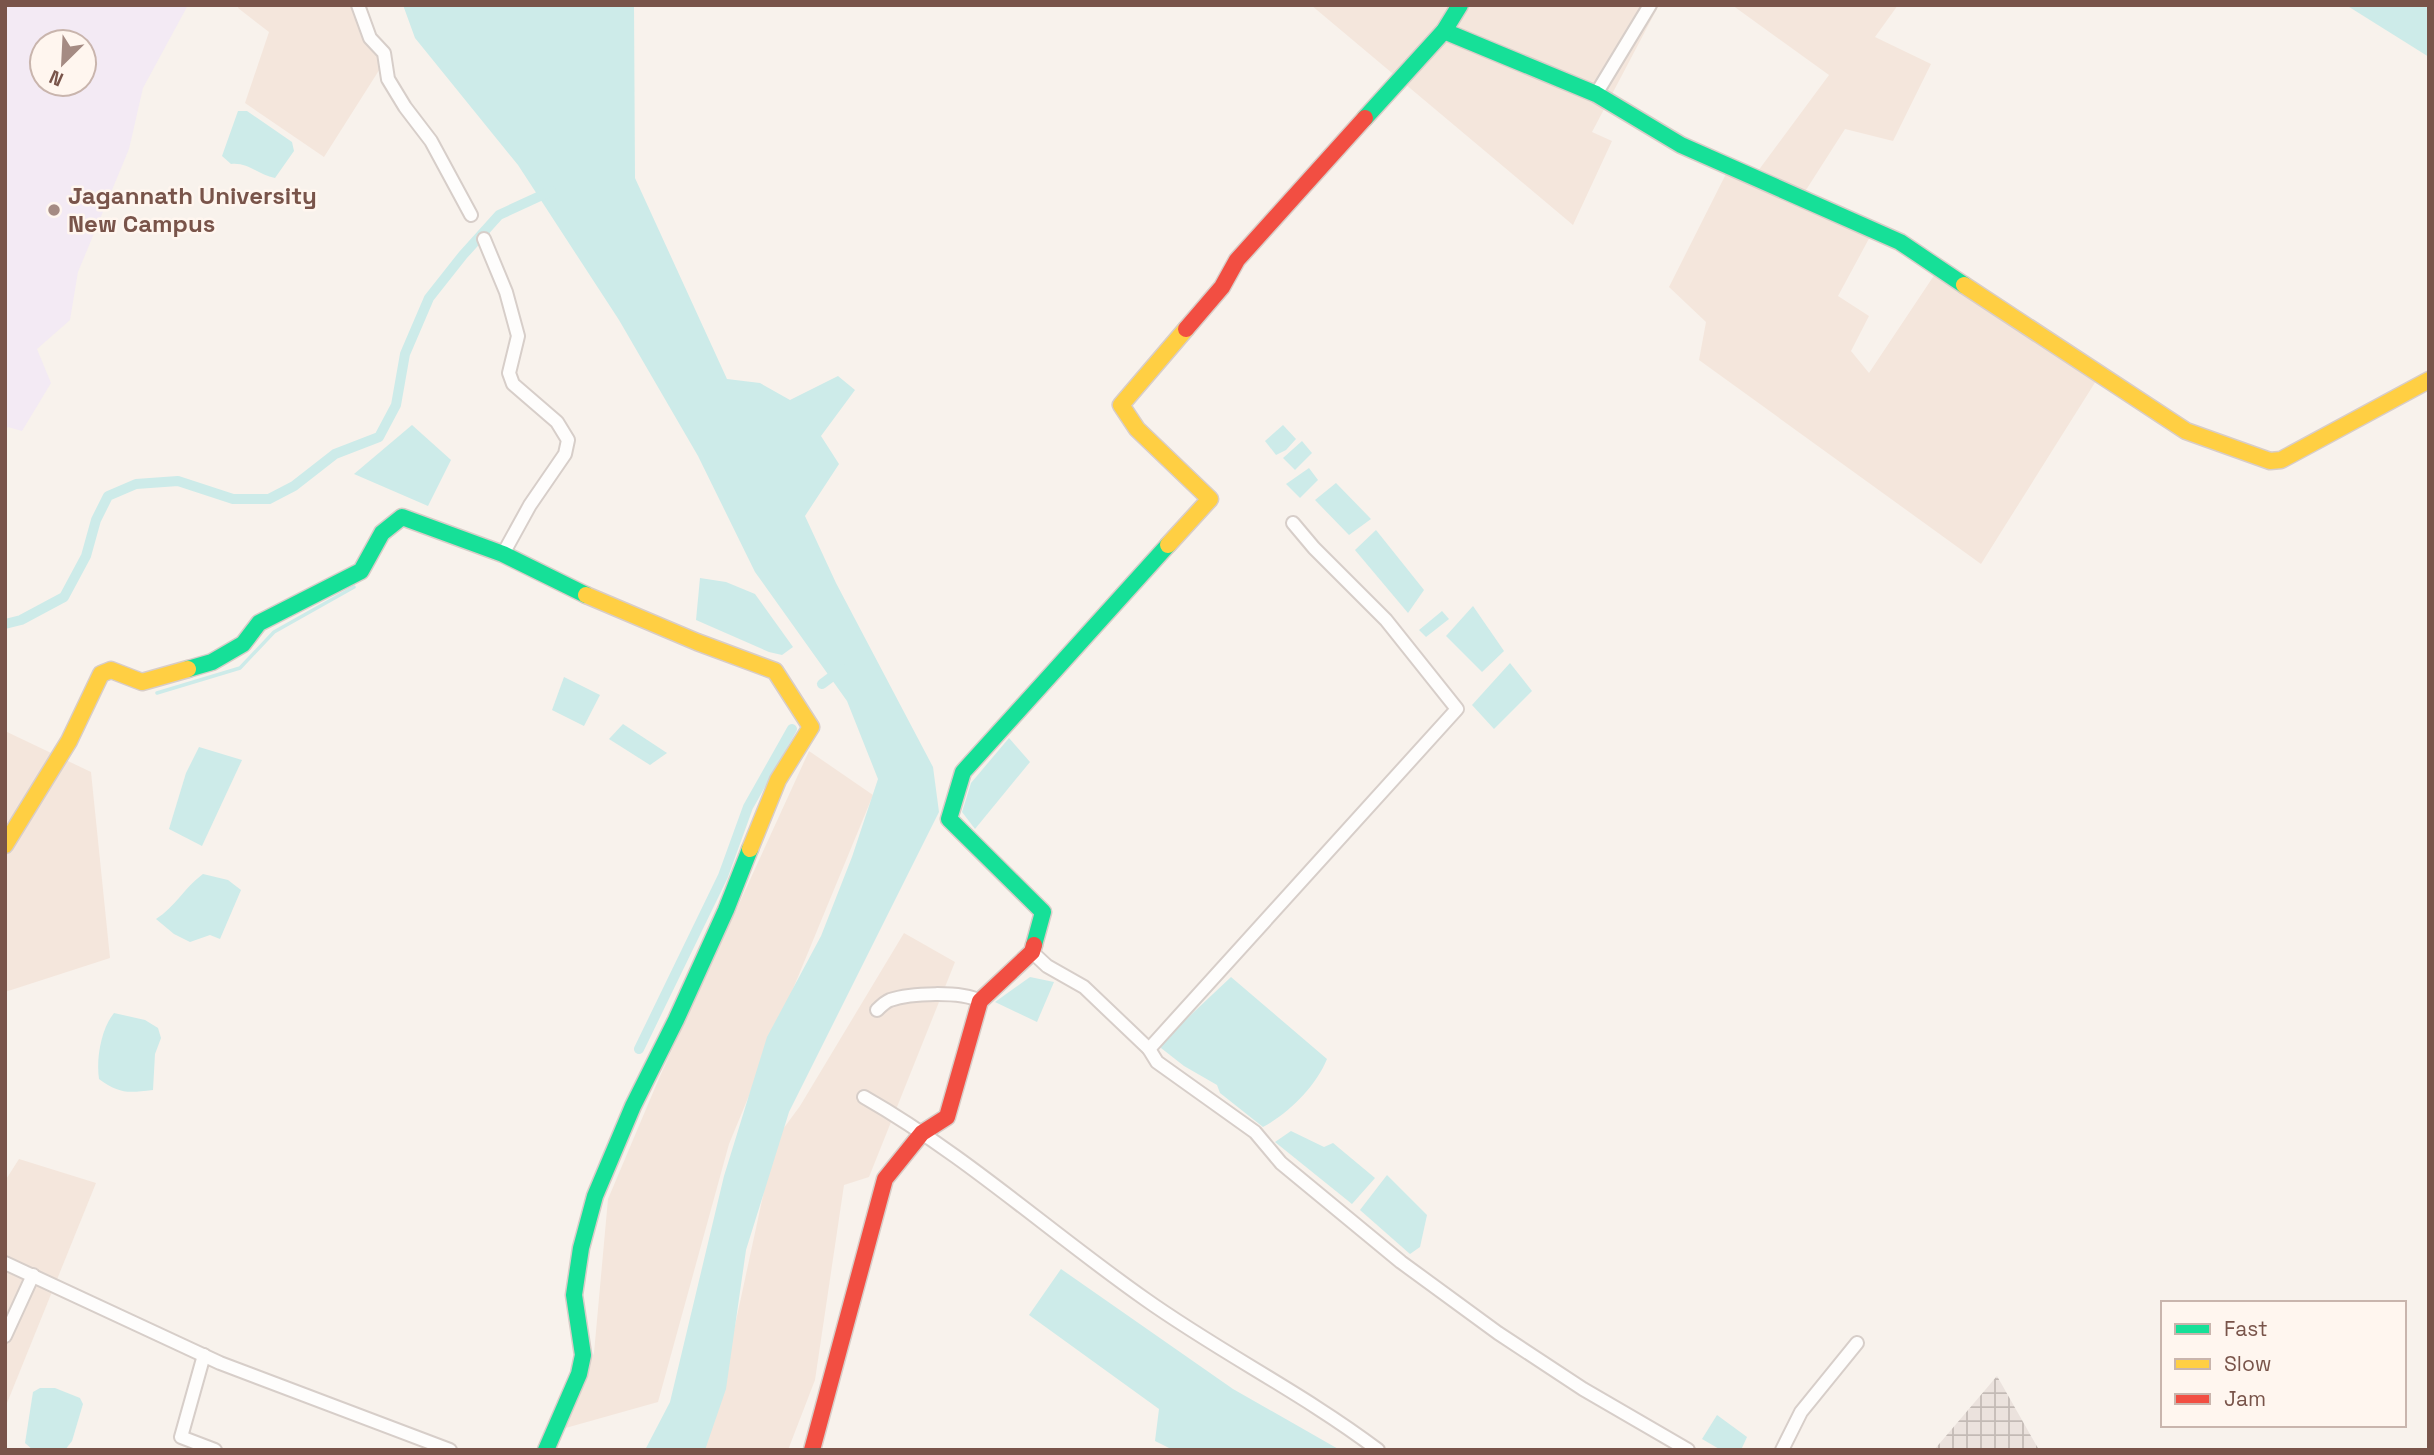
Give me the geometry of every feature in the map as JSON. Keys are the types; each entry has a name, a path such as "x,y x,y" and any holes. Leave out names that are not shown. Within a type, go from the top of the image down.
{"street":[{"path":"358,5 370,38 384,52 388,79 431,141 471,215"},
{"path":"812,1450 885,1179 922,1133 947,1117 979,1001 1032,952 1043,912 948,819 963,772 1210,499 1137,429 1121,405 1222,287 1237,260 1444,32 1460,5"},
{"path":"1596,94 1650,5"},
{"path":"1444,32 1596,94 1681,145 1900,242 2186,430 2257,458 2281,460 2429,380"},
{"path":"484,239 506,292 519,336 509,373 513,384 556,422 568,440 565,454 530,505 503,554"},
{"path":"5,845 9,844 69,741 101,674 111,670 142,682 212,662 243,644 259,623 361,571 382,533 402,517 503,554 563,585 697,642 775,671 811,727 778,780 726,910 633,1106 595,1196 581,1248 574,1295 583,1355 579,1374 546,1450"},
{"path":"1149,1049 1457,709 1386,620 1314,548 1293,523"},
{"path":"1032,952 1048,966 1084,986 1149,1049 1157,1062 1255,1132 1281,1163 1412,1270 1498,1333 1583,1389 1688,1450"},
{"path":"877,1010 887,1001 920,995 971,997 979,1001"},
{"path":"864,1097 905,1120 933,1140 1082,1255 1166,1314 1378,1450"},
{"path":"5,1263 204,1355 450,1450"},
{"path":"5,1336 33,1275"},
{"path":"1782,1450 1801,1412 1857,1343"},
{"path":"204,1355 181,1437 215,1450"}],"shaded area":[{"name":"Jagannath University New Campus","path":"5,5 188,5 143,88 129,149 78,272 70,320 37,349 51,383 22,431 8,427 5,430"},
{"path":"239,5 360,5 383,64 324,157 245,103 269,32 238,8"},
{"path":"1311,5 1659,5 1592,132 1612,141 1573,225"},
{"path":"1732,5 1898,5 1875,37 1931,64 1893,141 1845,129 1806,190 1872,233 1838,296 1869,316 1851,351 1869,373 1939,268 2101,373 1981,564 1699,360 1706,322 1669,287 1730,166 1758,171 1829,75"},
{"path":"5,731 91,772 110,958 5,992"},
{"path":"809,751 873,795 729,1144 658,1402 562,1429 594,1353 608,1199 660,1076"},
{"path":"904,933 955,962 869,1177 844,1185 815,1380 788,1450 698,1450 720,1395 775,1140 800,1106"},
{"path":"19,1159 96,1183 5,1408 5,1181"},
{"path":"1997,1376 2039,1450 1934,1450"}],"water":[{"path":"403,5 634,5 635,178 727,379 760,383 790,400 838,376 855,390 821,436 839,464 805,516 836,583 933,767 939,812 789,1112 746,1250 726,1389 705,1450 645,1450 670,1402 724,1176 767,1037 821,936 852,857 878,779 847,701 755,572 698,456 619,320 518,165 415,38"},
{"path":"2346,5 2429,5 2429,57"},
{"path":"238,111 247,111 292,142 294,151 275,178 243,165 231,164 222,156"},
{"path":"412,425 451,460 428,506 354,474"},
{"path":"1283,425 1296,439 1286,450 1276,455 1265,441"},
{"path":"1302,441 1312,453 1295,470 1283,458"},
{"path":"1309,468 1318,480 1300,498 1286,484"},
{"path":"1336,483 1371,519 1349,535 1315,500"},
{"path":"1376,530 1424,590 1408,613 1355,550"},
{"path":"700,578 726,582 755,594 793,647 782,655 769,652 696,620"},
{"path":"1473,606 1504,651 1482,672 1446,636"},
{"path":"1442,611 1449,619 1426,637 1419,630"},
{"path":"1510,663 1532,691 1494,729 1472,705"},
{"path":"564,677 600,695 584,726 552,710"},
{"path":"623,724 667,753 650,765 609,739"},
{"path":"1009,738 1030,762 975,829 962,812 971,783"},
{"path":"199,747 242,760 202,846 169,829 186,773"},
{"path":"203,874 228,880 241,890 220,939 210,935 190,942 174,934 156,919"},
{"path":"1030,977 1054,982 1037,1022 995,1002"},
{"path":"1231,977 1327,1059 1301,1098 1263,1127 1220,1093 1217,1085 1184,1066 1161,1048 1162,1042"},
{"path":"114,1013 145,1020 158,1028 161,1038 155,1054 153,1090 124,1091 99,1079 100,1044"},
{"path":"1291,1131 1324,1147 1333,1143 1375,1178 1352,1204 1275,1142"},
{"path":"1387,1175 1427,1215 1420,1247 1410,1254 1360,1210"},
{"path":"1061,1269 1233,1389 1340,1450 1173,1450 1155,1441 1159,1409 1029,1315"},
{"path":"40,1388 55,1388 80,1398 83,1404 72,1441 65,1450 33,1450 25,1443 33,1392"},
{"path":"1717,1415 1747,1437 1741,1450 1721,1450 1702,1439"}],"waterway":[{"path":"5,624 21,620 64,597 86,556 96,520 108,496 136,484 178,481 233,499 269,499 294,486 335,454 379,437 396,405 405,354 429,298 499,215 551,191"},
{"path":"157,693 240,668 274,632 354,587"},
{"path":"822,684 842,669"},
{"path":"639,1049 723,876 748,807 792,729"}],"traffic: fast":[{"path":"1365,118 1444,31 1460,5"},
{"path":"1444,31 1596,94 1681,145 1900,242 1964,285"},
{"path":"188,669 212,662 243,644 259,623 361,571 382,533 402,517 503,554 586,595"},
{"path":"1034,945 1043,912 949,819 963,772 1168,545"},
{"path":"546,1450 579,1374 583,1355 574,1295 581,1248 595,1196 633,1106 726,910 750,849"}],"traffic: slow":[{"path":"1964,285 2186,431 2270,461 2281,460 2429,380"},
{"path":"1168,545 1210,499 1137,429 1121,405 1186,329"},
{"path":"586,595 697,642 775,671 811,727 778,780 750,849"},
{"path":"5,845 69,741 101,674 111,670 142,682 188,669"}],"traffic: jam":[{"path":"1186,329 1222,287 1237,260 1365,118"},
{"path":"812,1450 885,1179 922,1133 947,1117 980,1001 1032,952 1034,945"}],"place":[{"name":"Jagannath University New Campus","path":"54,210"}]}
